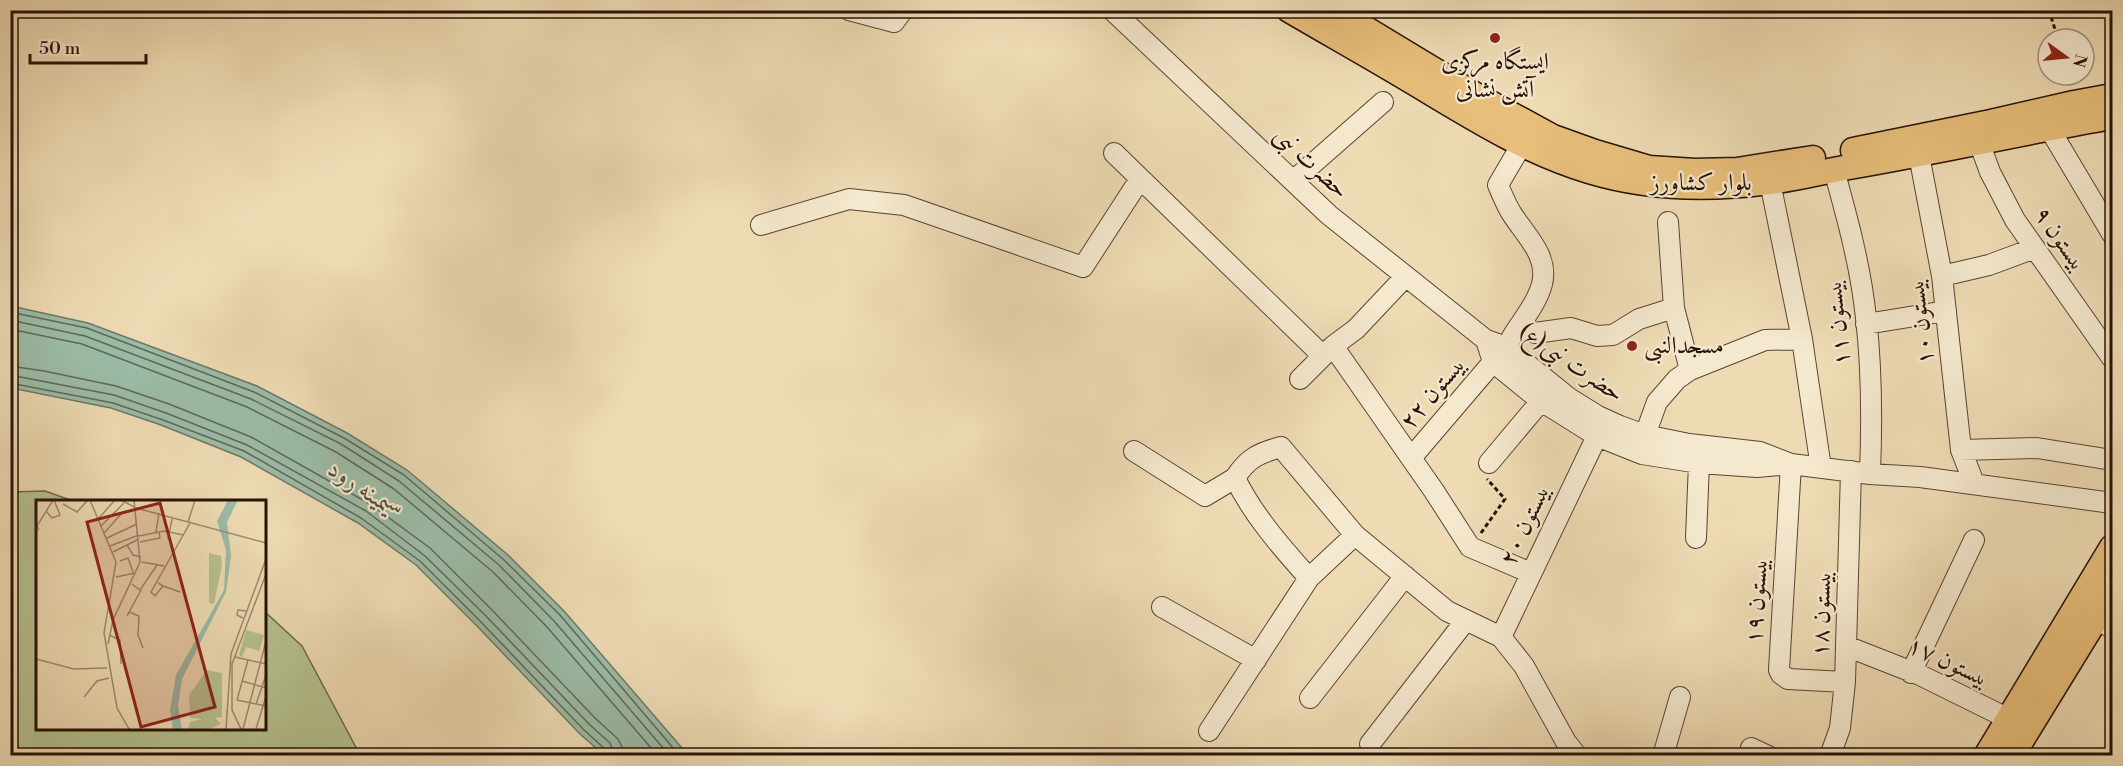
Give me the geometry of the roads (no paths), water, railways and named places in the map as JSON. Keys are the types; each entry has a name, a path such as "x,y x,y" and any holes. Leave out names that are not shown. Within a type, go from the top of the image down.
{"main road":[{"name":"بلوار کشاورز","path":"1289,10 1468,103 1553,137 1649,168 1695,171 1737,170 1831,154 2112,96"},
{"name":"بلوار کشاورز","path":"1335,10 1468,103 1522,144 1546,156 1590,172 1642,183 1696,188 1770,182 2112,117"},
{"path":"2012,756 2019,724 2112,547"},
{"path":"1986,756 2019,724 2104,623 2112,593"}],"street":[{"path":"849,10 894,22 903,10"},
{"name":"حضرت نبی","path":"1112,10 1329,214 1486,340"},
{"path":"1293,181 1383,102"},
{"path":"2049,128 2112,234"},
{"name":"بیستون ۹","path":"1979,142 1990,172 2015,220 2112,358"},
{"name":"بیستون ۲۲","path":"1411,458 1500,354 1537,297 1542,285 1544,270 1540,254 1511,213 1498,185 1522,144"},
{"path":"1114,153 1328,351 1411,458 1470,547 1531,573"},
{"name":"بیستون ۱۰","path":"1919,155 1942,276 1961,450 1974,483"},
{"name":"بیستون ۱۱","path":"1834,170 1858,268 1866,324 1872,433 1861,472"},
{"path":"761,225 849,199 904,205 1083,267 1140,179"},
{"path":"1770,182 1777,205 1802,339 1821,468"},
{"path":"1668,222 1674,308 1690,370"},
{"path":"1942,276 1989,265 2035,248"},
{"path":"1300,379 1328,351 1356,329 1405,277"},
{"path":"1519,326 1534,333 1571,328 1597,336 1613,335 1639,319 1674,308"},
{"path":"1866,324 1946,311"},
{"path":"1645,435 1657,402 1677,379 1690,370 1765,340 1802,339"},
{"name":"حضرت نبی(ع)","path":"1486,340 1541,401 1597,435 1642,454 1699,463 1757,467 1791,464 1974,483 2112,503"},
{"name":"حضرت نبی(ع)","path":"1500,354 1598,416 1645,435 1689,444 1760,452 1791,464"},
{"path":"1489,463 1541,401"},
{"name":"بیستون ۲۰","path":"1501,637 1597,435"},
{"path":"1134,451 1205,496 1235,478 1244,462 1268,450 1281,447 1355,535 1447,612 1501,637 1524,666 1566,742 1577,756"},
{"path":"1961,450 2037,448 2112,460"},
{"path":"1696,538 1699,463"},
{"name":"بیستون ۱۹","path":"1791,464 1779,670 1788,679 1845,682"},
{"name":"بیستون ۱۸","path":"1830,756 1840,728 1861,472"},
{"path":"1235,478 1242,493 1284,550 1309,578"},
{"path":"1209,731 1309,578 1355,535"},
{"path":"1911,674 1974,540"},
{"path":"1310,698 1405,576"},
{"path":"1162,607 1256,660"},
{"path":"1370,744 1466,620"},
{"name":"بیستون ۱۷","path":"1846,646 1911,674 1920,675 2019,724"},
{"path":"1662,756 1680,697"}],"water":[{"name":"سیمینه رود","path":"11,306 88,323 257,386 347,433 407,470 508,555 564,611 688,755 604,755 580,734 416,565 358,523 241,457 111,408 11,388"}],"place":[{"name":"ایستگاه مرکزی آتش نشانی","path":"1495,38"},
{"name":"مسجدالنبی","path":"1632,346"}]}
